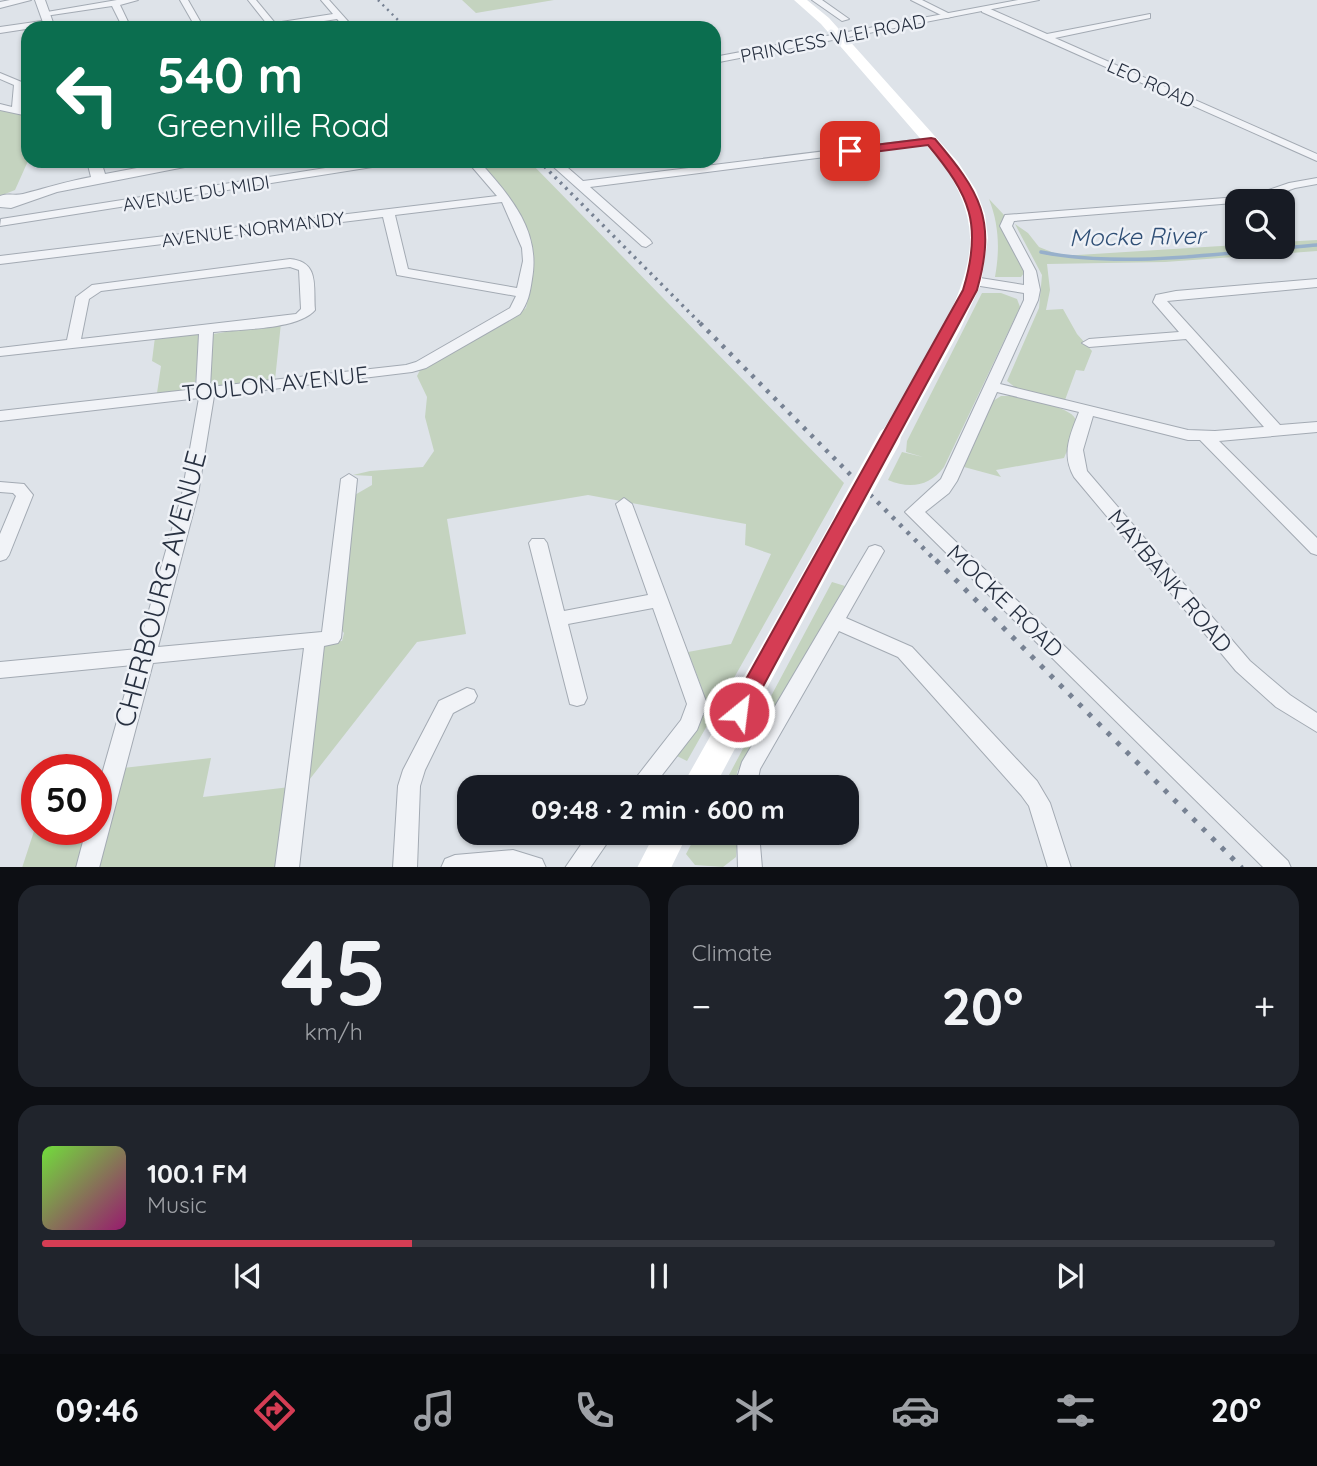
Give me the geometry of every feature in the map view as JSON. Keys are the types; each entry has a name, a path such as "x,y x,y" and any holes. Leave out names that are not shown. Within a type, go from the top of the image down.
{"main road":[{"path":"800,0 844,35"},
{"path":"704,775 968,292 981,241 974,203 960,176 886,89 844,35 835,19 807,0"},
{"path":"654,867 666,845"}],"street":[{"path":"0,5 26,0"},
{"path":"40,0 48,21 134,0"},
{"path":"184,0 196,21"},
{"path":"252,0 268,21"},
{"path":"325,0 344,21"},
{"path":"816,0 845,19"},
{"path":"915,0 950,16"},
{"name":"PRINCESS VLEI ROAD","path":"721,59 985,10 1008,2 1034,0"},
{"path":"116,3 124,21"},
{"name":"LEO ROAD","path":"985,10 1317,158"},
{"path":"309,21 339,16"},
{"path":"1048,37 1147,16"},
{"path":"0,30 21,26"},
{"path":"0,76 19,83 19,103 15,111"},
{"path":"0,82 12,80"},
{"path":"0,107 21,112"},
{"path":"721,167 931,141"},
{"path":"96,168 99,179"},
{"path":"4,206 54,188 158,168"},
{"name":"AVENUE DU MIDI","path":"4,206 331,168"},
{"path":"388,213 402,272 523,293 530,255 506,198 478,168"},
{"path":"561,168 646,243"},
{"path":"579,185 715,168"},
{"path":"968,292 1032,290 1030,271 1006,226 1006,222 1013,217 1253,199 1317,181"},
{"name":"AVENUE NORMANDY","path":"0,260 506,198"},
{"path":"0,352 73,344 295,318 308,308 304,267 290,263 97,288 83,297 73,344"},
{"path":"1276,430 1160,302 1161,299 1176,295 1317,283"},
{"name":"MOCKE ROAD","path":"1032,290 1029,308 949,481 914,512 1280,867"},
{"name":"TOULON AVENUE","path":"0,416 414,368 515,311 520,306 523,293"},
{"path":"204,391 202,385 206,328"},
{"path":"1089,343 1189,335"},
{"path":"991,386 1158,429 1205,436 1317,427"},
{"name":"CHERBOURG AVENUE","path":"88,867 190,494 207,398 204,391"},
{"name":"MAYBANK ROAD","path":"1087,411 1074,447 1073,461 1080,473 1243,666 1283,701 1317,724"},
{"path":"1205,436 1317,548"},
{"path":"287,867 349,479"},
{"path":"0,487 18,488 25,495 0,555"},
{"path":"624,504 695,697 696,710 690,724 649,775"},
{"path":"538,543 577,698"},
{"path":"748,775 875,551"},
{"path":"558,619 659,600"},
{"path":"835,621 905,652 951,699 1039,803 1060,867"},
{"path":"0,670 323,639"},
{"path":"405,867 409,786 414,770 446,707 467,696"},
{"path":"576,867 593,845"},
{"path":"749,845 750,867"},
{"path":"455,867 513,863 532,867"}],"green space":[{"path":"462,0 554,0 476,13"},
{"path":"0,110 21,114 21,168 25,168 15,190 0,196"},
{"path":"486,168 536,168 844,483 687,761 677,756 703,716 705,707 701,686 688,652 731,644 771,554 745,545 746,524 588,495 447,519 466,634 417,642 306,784 319,649 328,642 342,641 344,633 338,626 353,496 372,485 372,476 353,475 423,467 434,451 425,417 427,397 417,376 420,370 526,308 533,278 532,246 524,221"},
{"path":"989,199 1005,216 1000,226 1023,268 1021,277 995,277 998,237"},
{"path":"1015,224 1028,233 1039,247 1062,256 1225,246 1225,258 1165,262 1047,264 1050,290 1046,310 1063,309 1077,334 1092,351 1084,371 1076,370 1065,400 1016,388 1007,381 1039,308 1042,275"},
{"path":"1317,240 1317,251 1295,253 1295,241"},
{"path":"982,293 1001,293 1017,299 1020,307 944,467 932,479 918,484 904,485 888,480 902,452 923,457 906,452 907,441"},
{"path":"281,323 275,380 217,386 208,383 213,334"},
{"path":"201,336 195,384 186,390 157,393 161,366 152,361 155,337"},
{"path":"1001,396 1048,404 1073,416 1076,421 1075,430 1064,458 996,470 1001,477 964,467 993,401"},
{"path":"832,582 845,586 737,775 729,775"},
{"path":"211,758 203,797 290,787 279,867 96,867 102,845 112,845 112,809 123,768"},
{"path":"30,845 84,845 78,867 22,867"},
{"path":"691,845 737,845 736,857 723,867 695,865 686,854"}],"waterway":[{"name":"Mocke River","path":"1041,252 1073,257 1143,259 1317,245"}],"railway":[{"path":"378,0 399,21"},
{"path":"546,168 702,325"},
{"path":"700,323 937,562"},
{"path":"936,560 1241,867"}],"route":[{"path":"739,712 945,339 974,281 978,263 980,227 969,190 931,141 850,151"}]}
